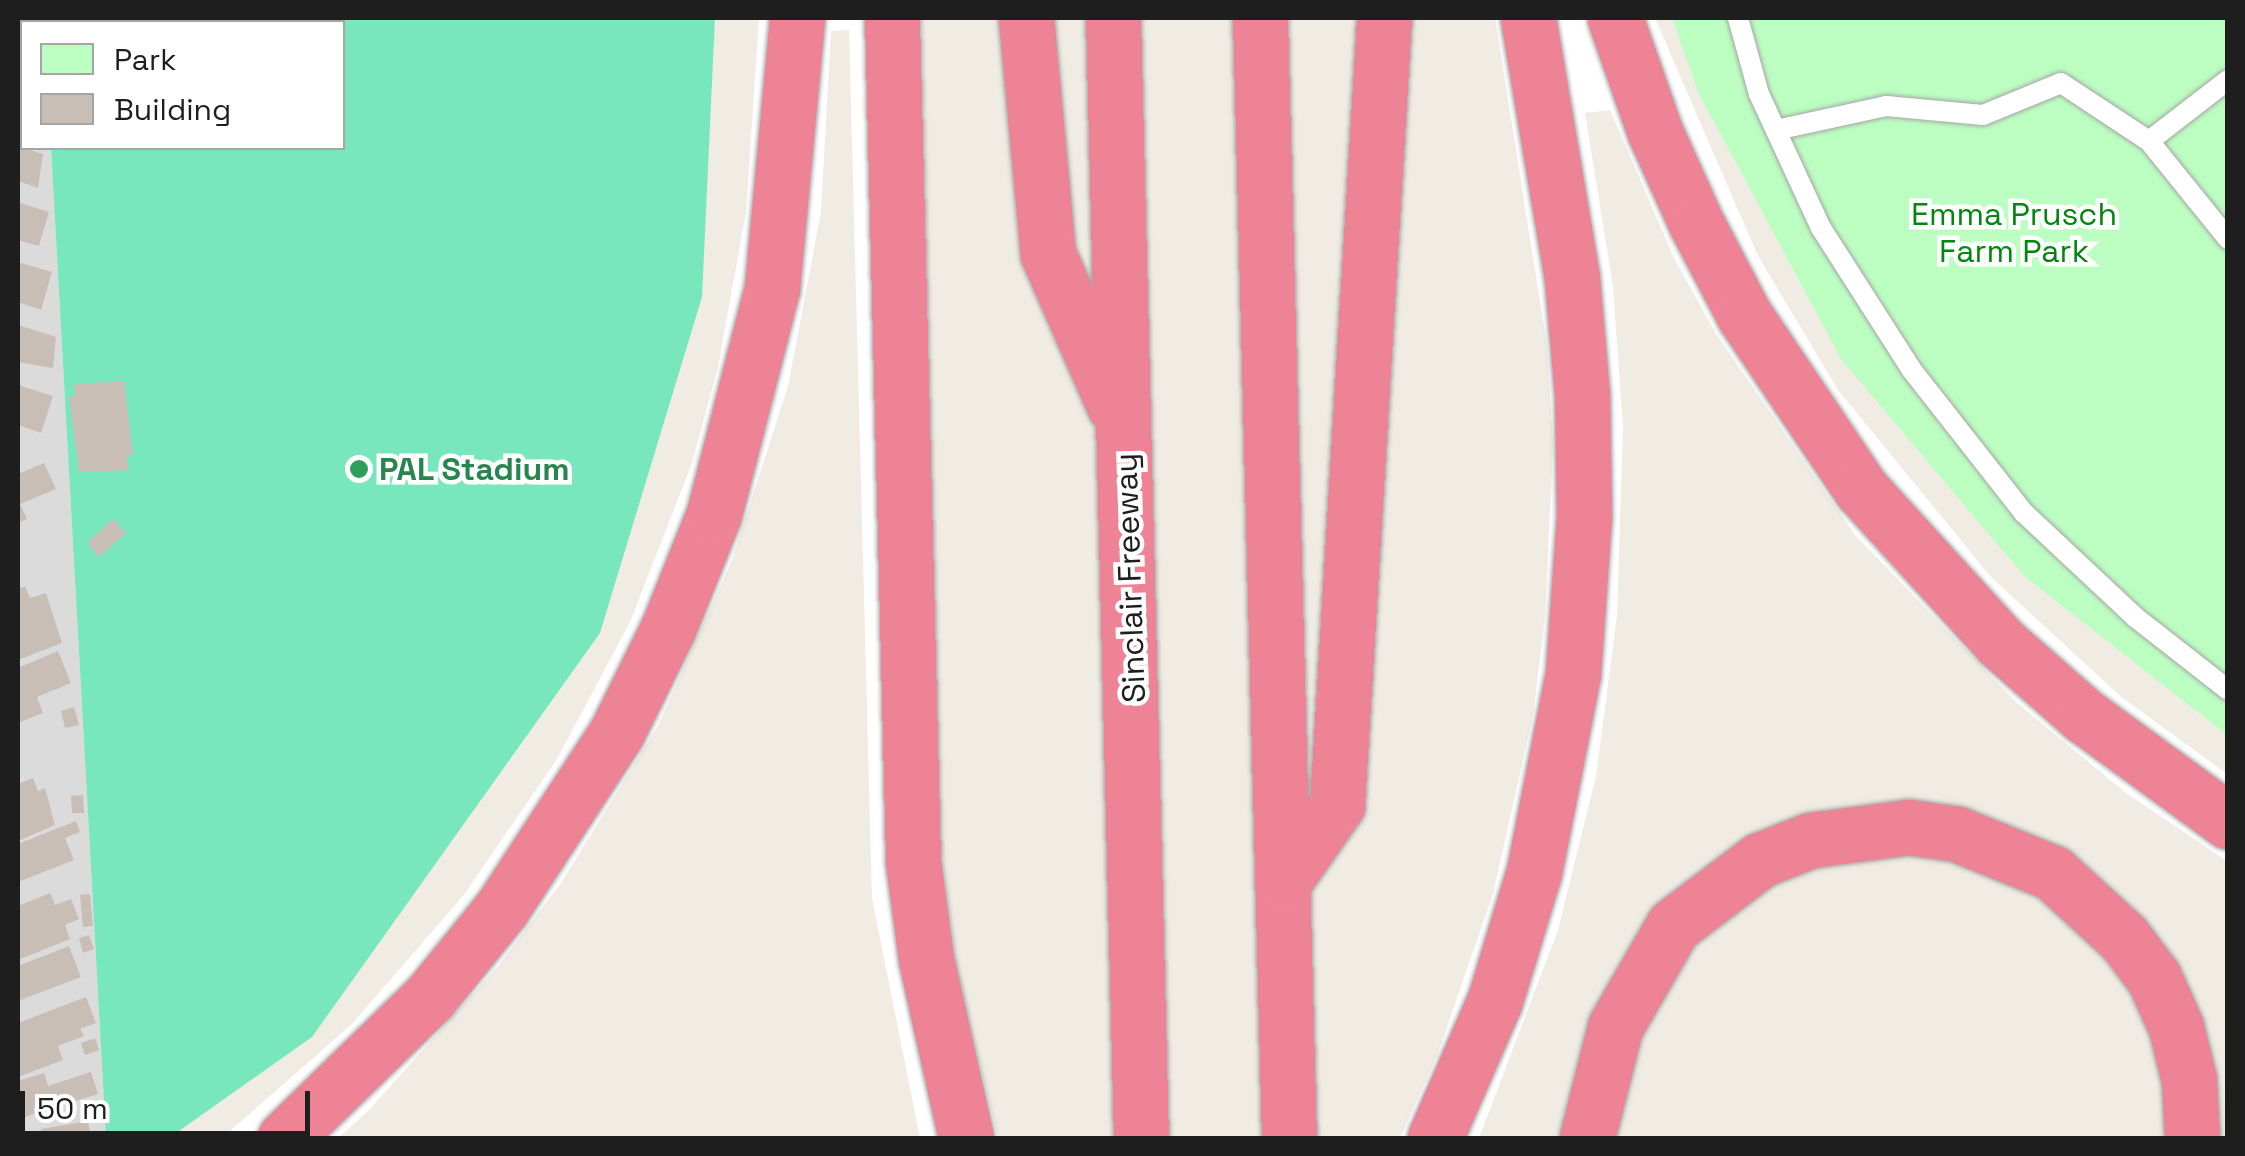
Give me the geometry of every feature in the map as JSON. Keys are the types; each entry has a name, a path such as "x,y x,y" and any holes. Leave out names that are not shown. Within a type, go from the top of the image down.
{"highway":[{"path":"285,1138 430,997 502,908 617,732 668,629 714,514 772,288 797,18"},
{"path":"892,18 913,861 926,960 966,1138"},
{"path":"1026,18 1048,254 1125,432"},
{"name":"Sinclair Freeway","path":"1113,18 1141,1138"},
{"path":"1260,18 1289,1138"},
{"path":"1284,881 1337,805 1384,18"},
{"path":"1435,1138 1495,1000 1534,872 1573,673 1584,517 1582,396 1572,278 1528,18"},
{"path":"1616,18 1655,132 1713,255 1773,361 1861,489 2000,642 2083,716 2228,821"},
{"path":"1587,1138 1615,1027 1673,926 1760,860 1811,840 1909,828 1957,834 2053,874 2124,938 2154,978 2176,1027 2189,1080 2192,1138"}],"lane":[{"path":"1738,18 1776,130 1821,228 1911,369 2024,513 2135,617 2225,681"},
{"path":"2150,141 2228,80"},
{"path":"1776,130 1886,106 1983,115 2061,82 2150,141 2228,239"}],"shaded area":[{"path":"18,18 45,18 20,20 20,150 51,150 106,1138 18,1138"}],"green space":[{"name":"PAL Stadium","path":"45,18 715,18 702,297 600,633 312,1037 169,1138 106,1138 51,150 345,150 345,20"},
{"name":"Emma Prusch Farm Park","path":"1672,18 2227,18 2227,735 2024,576 1841,359 1698,92"}],"pier":[{"path":"759,18 922,18 938,823 957,970 998,1138 920,1138 872,898 849,30 831,31 821,212 788,386 732,560 658,726 561,883 499,965 369,1110 338,1138 222,1138 352,1024 463,896 557,759 630,622 691,466 718,367 746,212"},
{"path":"1495,18 1655,18 1758,256 1838,390 1991,577 2120,696 2227,774 2227,861 2126,793 2017,703 1855,535 1716,334 1674,258 1610,110 1585,113 1613,287 1623,427 1617,616 1596,776 1558,930 1479,1138 1400,1138 1438,1053 1493,894 1533,715 1545,616 1553,444 1547,346"}],"building":[{"path":"18,146 20,150 43,154 38,188 18,181"},
{"path":"18,202 49,212 39,246 18,240"},
{"path":"18,262 52,272 41,310 18,302"},
{"path":"18,325 56,337 53,368 18,362"},
{"path":"124,381 133,456 127,456 128,470 79,472 69,396 75,396 74,384"},
{"path":"18,385 53,396 41,433 18,425"},
{"path":"44,463 56,489 20,504 27,519 18,523 18,474"},
{"path":"113,519 126,533 99,557 87,543"},
{"path":"25,586 30,598 46,593 62,643 18,660 18,589"},
{"path":"58,651 71,683 37,697 43,713 18,723 18,668"},
{"path":"74,707 79,725 65,728 61,711"},
{"path":"33,778 38,791 45,788 55,825 18,841 18,784"},
{"path":"83,795 84,813 72,813 71,796"},
{"path":"76,821 80,832 65,838 74,860 18,882 18,844"},
{"path":"50,893 55,905 71,899 79,919 65,925 70,939 18,960 18,906"},
{"path":"90,894 93,926 83,927 80,895"},
{"path":"89,935 94,949 83,953 79,938"},
{"path":"69,946 81,977 18,1001 18,966"},
{"path":"86,997 96,1023 80,1029 84,1036 58,1046 63,1060 18,1077 18,1023"},
{"path":"95,1038 99,1050 85,1055 81,1043"},
{"path":"91,1072 98,1094 18,1119 18,1081 44,1073 48,1086"},
{"path":"88,1121 91,1138 43,1138 41,1129"}],"place":[{"name":"PAL Stadium","path":"359,469"}]}
